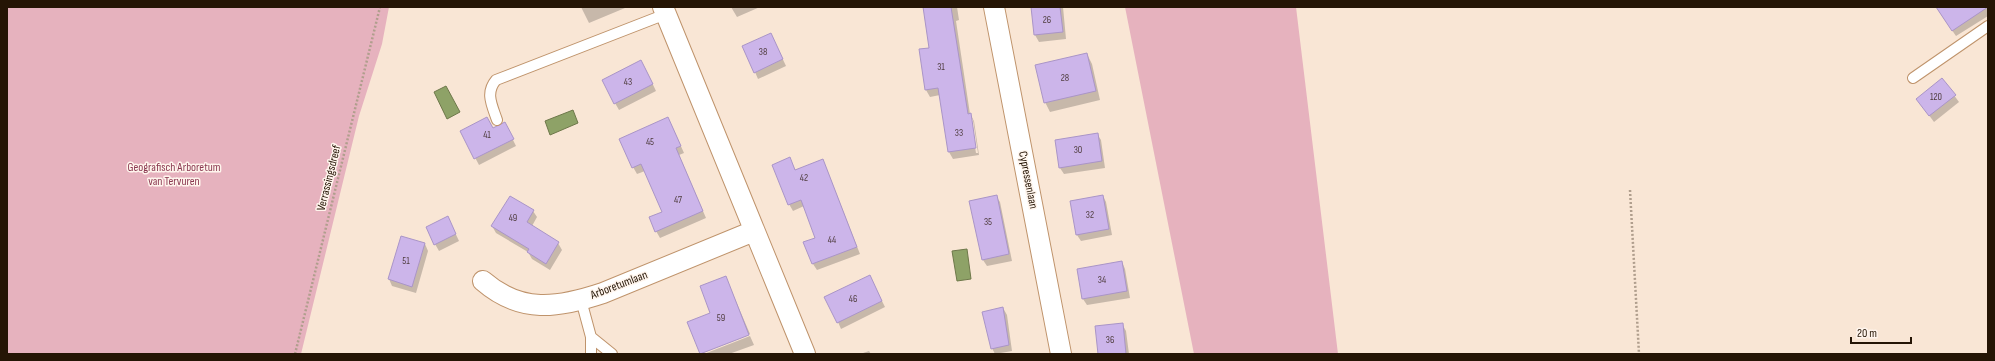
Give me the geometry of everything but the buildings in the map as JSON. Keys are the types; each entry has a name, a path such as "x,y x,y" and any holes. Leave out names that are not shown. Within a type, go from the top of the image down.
{"street":[{"name":"Cypressenlaan","path":"994,7 1061,354"},
{"path":"664,11 805,354"},
{"name":"Arboretumlaan","path":"483,281 495,291 510,299 528,304 554,306 581,300 754,231"}],"lane":[{"path":"497,120 489,96 490,87 496,80 664,11"},
{"path":"1913,78 1988,26"},
{"path":"581,300 591,337 591,354"},
{"path":"591,337 612,354"}],"path":[{"name":"Verrassingsdreef","path":"295,354 380,7"},
{"path":"1630,190 1639,354"}],"green space":[{"name":"Geografisch Arboretum van Tervuren","path":"7,7 389,7 382,44 359,116 301,354 7,354"},
{"path":"1125,7 1296,7 1338,354 1194,354"}],"shaded area":[{"path":"446,86 460,112 447,119 434,92"},
{"path":"573,110 578,123 550,135 545,121"},
{"path":"967,249 971,279 957,281 952,251"}]}
